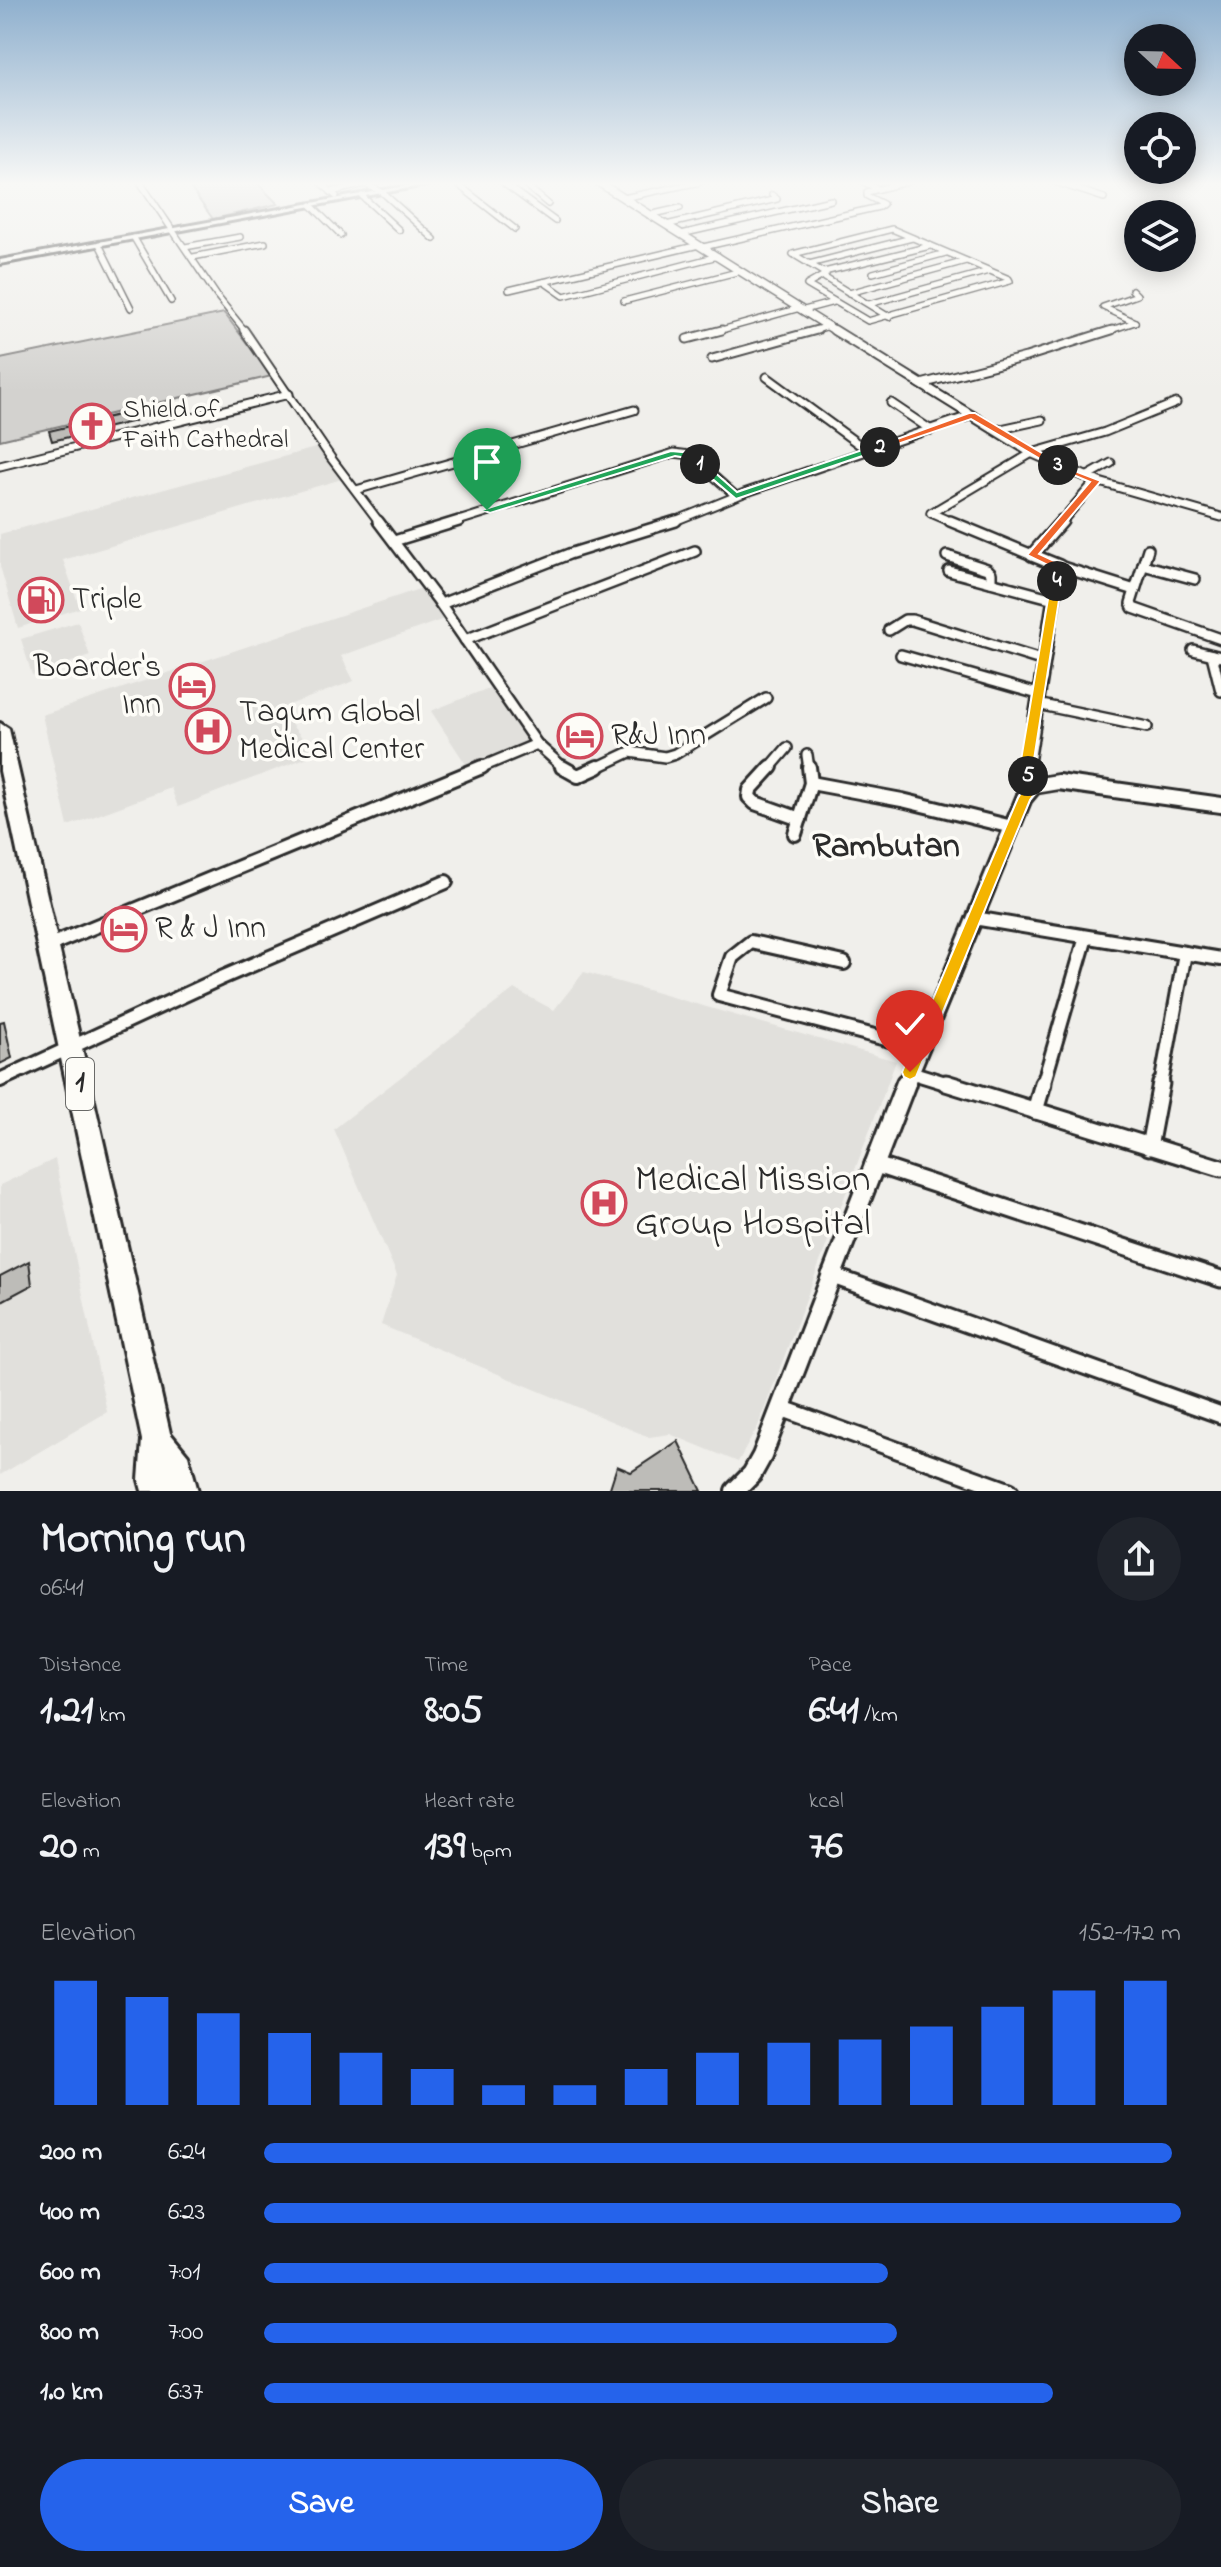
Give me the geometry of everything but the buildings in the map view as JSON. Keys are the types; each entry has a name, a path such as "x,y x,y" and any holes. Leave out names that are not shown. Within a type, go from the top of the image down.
{"highway":[{"name":"1","path":"0,729 157,1440 154,1480 157,1491"},
{"name":"1","path":"157,1440 177,1466 183,1491"}],"main road":[{"path":"0,262 57,252"}],"street":[{"path":"103,252 131,308"},
{"path":"142,252 171,301"},
{"path":"189,252 356,490 441,604 537,744 553,754 568,773 578,776 630,752 670,756 766,698"},
{"path":"193,257 221,252"},
{"path":"509,290 677,252"},
{"path":"710,252 1032,453 1091,479 1221,517"},
{"path":"803,252 793,254 889,317"},
{"path":"809,264 858,252"},
{"path":"907,252 857,264 806,284 868,321 1010,281 943,252"},
{"path":"873,273 946,253"},
{"path":"544,282 564,296 718,256"},
{"path":"849,293 966,261"},
{"path":"857,264 888,282"},
{"path":"624,301 741,271"},
{"path":"869,304 989,271"},
{"path":"921,384 1026,357 1135,322 1103,307 1137,295 1132,290"},
{"path":"687,339 834,302"},
{"path":"712,359 829,326"},
{"path":"767,377 868,451"},
{"path":"0,466 289,394"},
{"path":"891,403 931,430"},
{"path":"1135,590 1059,566 931,513 1032,453 1105,432 1176,403"},
{"path":"356,490 634,410"},
{"path":"441,604 569,554 675,521 736,496 972,415"},
{"path":"996,430 1042,420"},
{"path":"394,541 674,453 690,455 736,496"},
{"path":"1032,555 1091,479 1111,463"},
{"path":"1148,549 1131,603 1136,610 1221,639"},
{"path":"465,640 695,551"},
{"path":"947,556 987,569 991,573 991,582"},
{"path":"1143,565 1195,579"},
{"path":"1034,786 1026,766 1059,566"},
{"path":"949,571 1054,599"},
{"path":"889,630 905,620 912,620 1044,661"},
{"path":"1193,650 1216,656 1221,688"},
{"path":"901,655 1037,699 1147,727"},
{"path":"50,945 537,744"},
{"path":"787,748 750,790 749,797 755,803 800,819"},
{"path":"795,834 811,783 807,755"},
{"path":"735,1491 752,1474 781,1408 873,1164 1024,798 1034,786 1058,782 1221,805"},
{"path":"811,783 902,800 1012,827"},
{"path":"0,1080 232,973 446,882"},
{"path":"974,918 1221,959"},
{"path":"1035,1111 1086,937"},
{"path":"844,963 751,942 740,946 732,956 719,995 920,1048"},
{"path":"1149,1147 1185,953"},
{"path":"910,1072 1221,1168"},
{"path":"873,1164 1221,1279"},
{"path":"830,1275 1221,1415"},
{"path":"781,1408 1010,1491"}],"shaded area":[{"path":"224,313 272,376 0,440 0,359"},
{"path":"319,447 342,479 63,560 80,608 18,628 0,566 0,534"},
{"path":"422,588 444,619 341,656 354,681 278,709 316,754 178,807 171,788 68,826 42,715"},
{"path":"78,622 90,656 32,675 21,639"},
{"path":"489,688 530,744 469,769 431,711"},
{"name":"Medical Mission Group Hospital","path":"584,972 896,1061 758,1426 738,1462 670,1434 649,1437 381,1325 397,1275 334,1129 514,989 554,1010"},
{"path":"55,1159 107,1412 0,1475 0,1185"}],"place":[{"name":"Shield of Faith Cathedral","path":"92,426"},
{"name":"Triple","path":"41,600"},
{"name":"Boarder's Inn","path":"192,686"},
{"name":"Tagum Global Medical Center","path":"208,731"},
{"name":"R&J Inn","path":"580,736"},
{"name":"R & J Inn","path":"124,929"},
{"name":"Medical Mission Group Hospital","path":"604,1203"}],"district":[{"name":"Rambutan","path":"886,848"}],"route":[{"path":"487,510 674,453 690,455 736,496 972,415 1032,453 1096,481 1032,555 1059,566 1026,766 1034,786 1024,798 910,1072"}]}
